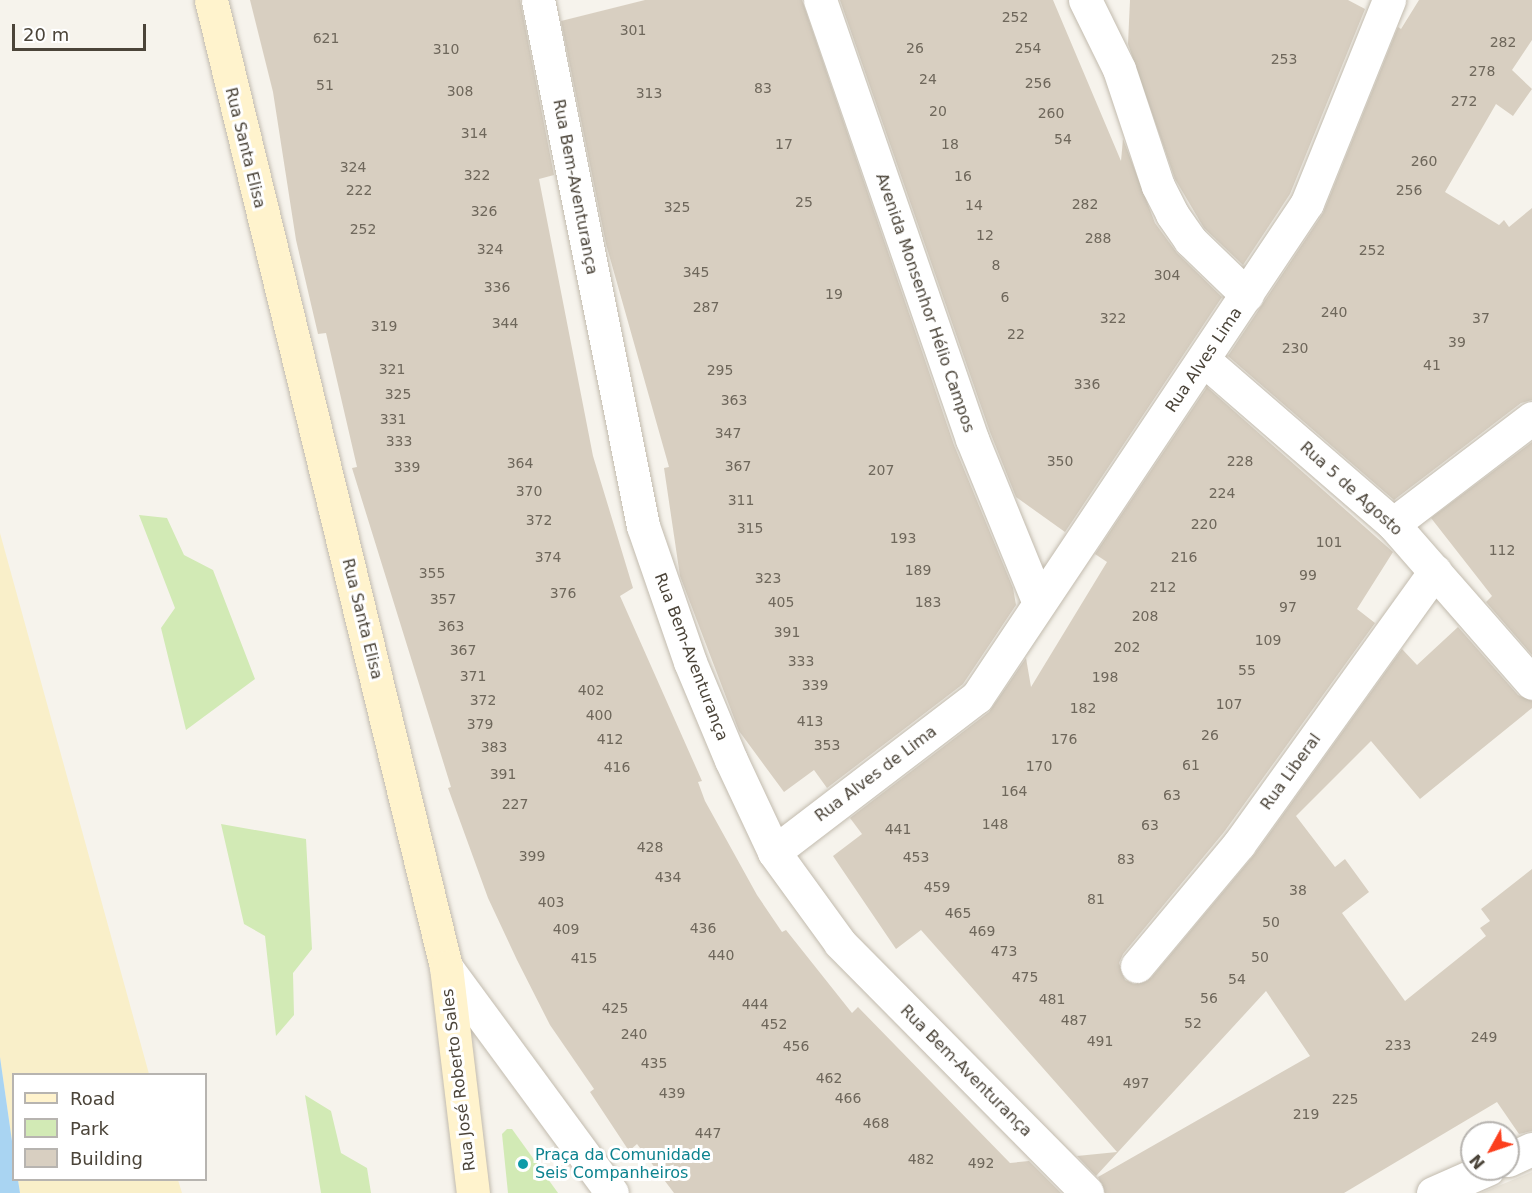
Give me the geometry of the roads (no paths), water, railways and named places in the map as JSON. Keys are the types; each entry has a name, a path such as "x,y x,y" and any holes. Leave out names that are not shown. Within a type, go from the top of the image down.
{"main road":[{"name":"Rua Santa Elisa","path":"211,0 446,967"},
{"name":"Rua José Roberto Sales","path":"446,967 473,1193"}],"street":[{"name":"Rua Bem-Aventurança","path":"538,0 643,526 690,662 774,852 840,943 1087,1193"},
{"name":"Avenida Monsenhor Hélio Campos","path":"820,0 972,439 1039,603"},
{"path":"1085,0 1119,69 1158,186 1172,214 1190,240 1247,295"},
{"name":"Rua Alves Lima","path":"977,697 1205,361 1308,203 1389,0"},
{"name":"Rua 5 de Agosto","path":"1205,361 1393,524 1532,683"},
{"path":"1393,524 1532,418"},
{"name":"Rua Liberal","path":"1137,966 1239,844 1435,572"},
{"name":"Rua Alves de Lima","path":"774,852 977,697"},
{"name":"Rua Santa Elisa","path":"446,967 612,1193"},
{"path":"1432,1193 1474,1181"}],"water":[{"path":"0,1057 12,1141 12,1181 18,1181 20,1193 0,1193"}],"place":[{"name":"Praça da Comunidade Seis Companheiros","path":"523,1164"}]}
